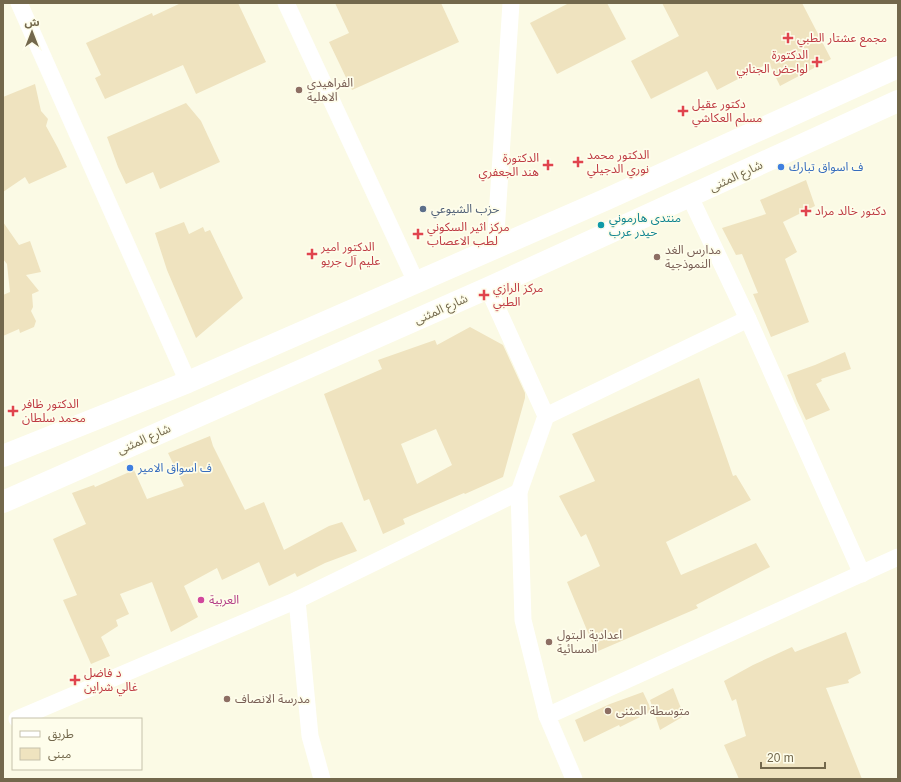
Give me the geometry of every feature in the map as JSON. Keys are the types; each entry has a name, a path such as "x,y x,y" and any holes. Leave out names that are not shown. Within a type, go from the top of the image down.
{"main road":[{"path":"3,456 188,382 607,199 898,67"},
{"name":"شارع المثنى","path":"3,502 488,288 898,101"},
{"path":"607,199 603,205 602,212 604,219 609,224 616,227 623,227"},
{"path":"565,217 572,217 579,220 584,226 586,233 585,240 580,246"}],"street":[{"path":"19,3 188,382"},
{"path":"286,3 416,282"},
{"path":"496,248 511,3"},
{"path":"690,197 748,318 862,574"},
{"path":"488,288 546,416 519,492 524,620 547,716 574,779"},
{"path":"546,416 748,318"},
{"path":"19,718 297,600 519,492"},
{"path":"547,716 898,557"},
{"path":"297,600 310,736 322,779"}],"building":[{"path":"181,3 238,3 266,62 196,94 183,65 105,99 95,78 101,75 86,43 152,13 153,16"},
{"path":"335,3 441,3 459,42 352,90 329,42 349,33"},
{"path":"569,3 607,3 626,39 557,74 530,23"},
{"path":"662,3 802,3 831,59 780,86 769,63 717,90 707,71 651,99 631,61 679,36"},
{"path":"35,84 41,111 48,119 46,126 67,167 29,184 25,177 3,192 3,97"},
{"path":"186,103 201,121 220,162 160,189 153,172 126,184 107,137"},
{"path":"806,180 815,206 783,222 797,252 785,259 809,322 771,337 753,294 758,293 742,254 736,255 722,228 766,214 760,200"},
{"path":"3,222 19,245 30,241 41,272 26,275 39,291 32,294 33,307 31,311 36,321 34,327 20,333 19,329 3,336 3,295 10,292 7,264 3,259"},
{"path":"184,222 189,234 203,227 205,232 210,230 243,298 196,338 167,270 155,233"},
{"path":"470,327 503,345 525,393 525,398 503,477 403,519 405,524 383,534 369,499 364,501 324,394 382,369 378,360 435,340 437,345","holes":["436,429 452,465 417,484 401,444"]},
{"path":"845,352 851,369 821,379 822,381 816,384 830,410 806,420 787,375"},
{"path":"699,378 733,476 736,475 751,500 666,542 681,575 756,543 770,567 696,605 698,608 596,652 567,582 600,566 586,534 581,537 559,496 595,481 572,434"},
{"path":"210,436 213,446 245,510 264,502 284,550 329,526 342,522 357,551 325,563 297,577 295,573 269,586 259,562 222,580 217,568 184,586 198,617 171,632 152,582 120,594 129,614 116,620 118,626 101,637 110,656 91,664 63,600 77,595 53,539 86,524 72,493 94,485 95,487 134,470 147,499 184,486 168,453"},
{"path":"846,632 861,673 848,680 849,683 826,688 862,779 739,779 724,745 746,736 736,699 732,701 724,681 753,665 792,647 795,652"},
{"path":"673,688 684,716 660,730 650,700"},
{"path":"643,692 652,711 620,727 619,725 584,742 575,720 610,704"}],"place":[{"name":"مجمع عشتار الطبي","path":"788,38"},
{"name":"الدكتورة لواحض الجنابي","path":"817,62"},
{"name":"الفراهيدي الاهلية","path":"299,90"},
{"name":"دكتور عقيل مسلم العكاشي","path":"683,111"},
{"name":"الدكتور محمد نوري الدجيلي","path":"578,162"},
{"name":"الدكتورة هند الجعفري","path":"548,165"},
{"name":"ف اسواق تبارك","path":"781,167"},
{"name":"حزب الشيوعي","path":"423,209"},
{"name":"دكتور خالد مراد","path":"806,211"},
{"name":"منتدى هارموني حيدر عرب","path":"601,225"},
{"name":"مركز اثير السكوني لطب الاعصاب","path":"418,234"},
{"name":"الدكتور امير عليم آل جريو","path":"312,254"},
{"name":"مدارس الغد النموذجية","path":"657,257"},
{"name":"مركز الرازي الطبي","path":"484,295"},
{"name":"الدكتور ظافر محمد سلطان","path":"13,411"},
{"name":"ف اسواق الامير","path":"130,468"},
{"name":"العربية","path":"201,600"},
{"name":"اعدادية البتول المسائية","path":"549,642"},
{"name":"د فاضل غالي شراين","path":"75,680"},
{"name":"مدرسة الانصاف","path":"227,699"},
{"name":"متوسطة المثنى","path":"608,711"}]}
